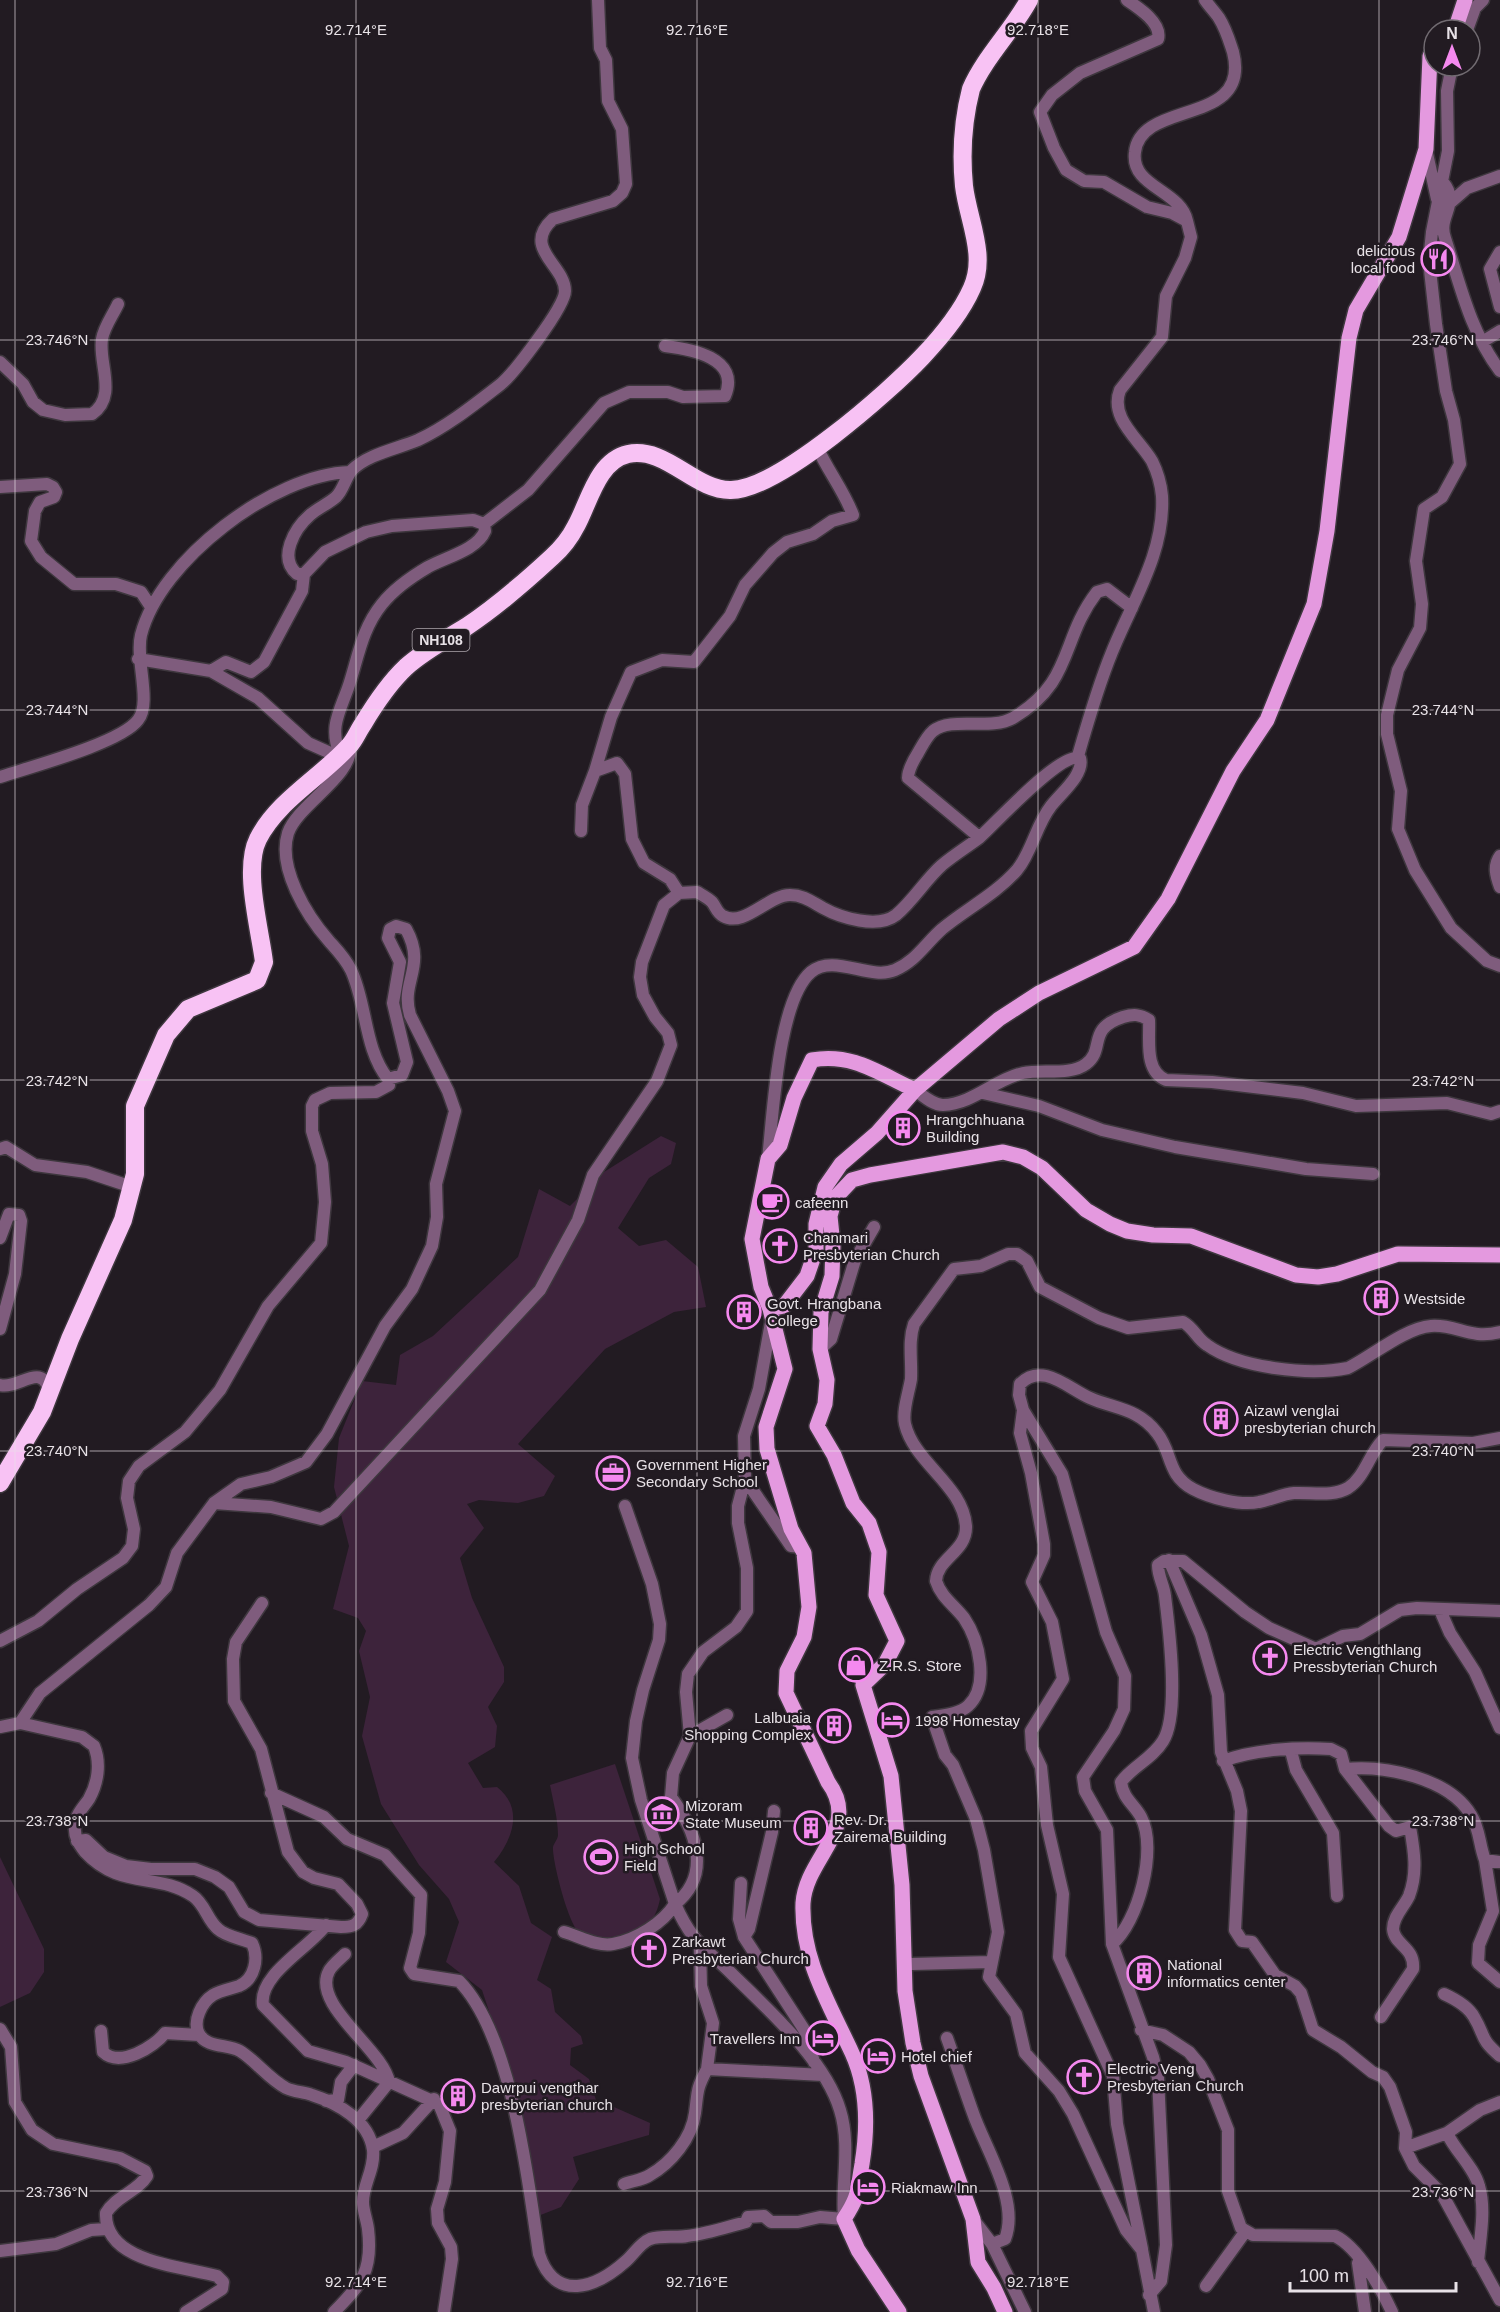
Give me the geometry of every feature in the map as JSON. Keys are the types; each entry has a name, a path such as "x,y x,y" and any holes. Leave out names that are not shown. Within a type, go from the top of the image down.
{"highway":[{"name":"NH108","path":"0,1483 28,1438 50,1394 70,1339 123,1220 132,1187 135,1106 166,1035 188,1009 249,986 261,975 264,962 252,868 256,842 278,811 342,752 392,682 406,667 431,646 498,604 567,542 600,476 610,464 628,454 644,455 663,461 704,483 733,490 747,488 817,447 921,358 947,328 972,289 978,270 979,252 964,183 967,103 976,77 1017,23 1029,0"}],"main road":[{"path":"1459,18 1465,0"},
{"path":"771,1312 784,1306 807,1276 816,1250 816,1224 825,1187 841,1164 877,1133 915,1090 1017,1006 1134,947 1168,899 1233,771 1267,720 1314,604 1327,531 1342,376 1356,309 1399,237 1426,149 1429,78"},
{"path":"899,2312 858,2250 844,2219 858,2199 867,2126 865,2099 857,2067 821,1992 806,1947 803,1926 803,1899 811,1874 837,1827 840,1810 837,1794 828,1782 786,1693 787,1671 804,1637 809,1607 804,1553 791,1529 767,1449 766,1427 784,1369 771,1312 761,1287 752,1239 768,1159 780,1145 794,1098 812,1060 830,1057 856,1061 915,1090"},
{"path":"1005,2312 978,2262 973,2219 921,2076 907,2006 902,1885 891,1776 863,1685 885,1664 897,1641 876,1595 879,1552 869,1523 853,1503 834,1455 818,1426 828,1380 820,1349 821,1312 832,1276 833,1245 830,1216 835,1198 852,1180 870,1175 1003,1152 1023,1157 1042,1168 1086,1210 1110,1224 1153,1235 1191,1236 1296,1275 1318,1277 1337,1274 1398,1254 1500,1256"}],"street":[{"path":"0,777 72,754 125,732 137,722 142,711 143,695 138,660 141,634 152,607 162,590 207,540 234,517 302,482 328,474 350,472 370,459 441,428 504,382 537,342 565,294 560,276 543,251 542,239 546,225 553,219 613,201 622,193 627,172 622,129 608,101 606,60 600,48 598,0"},
{"path":"1127,0 1155,24 1159,31 1158,39 1080,73 1052,95 1040,112 1054,148 1066,170 1084,181 1104,182 1147,207 1172,213 1187,221"},
{"path":"214,1503 271,1508 321,1519 334,1512 540,1290 578,1220 593,1175 657,1081 671,1045 668,1033 655,1017 643,995 640,977 654,927 664,905 679,893 698,891 726,918 743,916 775,897 791,895 808,899 824,909 844,916 880,923 897,914 943,864 979,837 1030,789 1062,764 1078,756 1098,688 1156,549 1162,496 1151,461 1134,439 1118,411 1117,399 1120,390 1162,338 1166,296 1185,258 1191,237 1185,210 1178,201 1139,173 1134,153 1136,144 1146,131 1216,100 1229,92 1233,85 1235,61 1228,36 1219,17 1205,0"},
{"path":"1471,18 1475,8 1483,0"},
{"path":"1450,78 1447,91 1448,151 1443,182 1444,237 1464,303 1482,342 1500,371"},
{"path":"1426,149 1444,202 1430,249 1430,274 1446,391 1454,420 1460,464 1442,497 1424,508 1416,561 1422,604 1420,628 1398,670 1386,726 1399,781 1398,829 1402,845 1451,928 1486,961 1500,966"},
{"path":"1444,202 1467,188 1500,176"},
{"path":"1500,252 1495,256 1490,269 1500,307"},
{"path":"0,362 23,384 33,402 43,410 65,415 92,414 100,408 104,397 106,381 102,339 118,304"},
{"path":"1482,342 1500,331"},
{"path":"342,752 336,744 334,722 348,688 359,645 382,603 409,579 476,544 482,538 484,524 528,490 604,403 629,392 668,392 683,397 724,396 729,386 727,373 716,360 695,350 664,346"},
{"path":"581,831 582,805 611,717 631,672 663,660 694,662 730,616 745,585 773,553 787,542 813,534 842,517 853,515 846,497 830,476 817,447"},
{"path":"350,472 345,488 334,499 309,516 294,535 288,552 291,569 297,574 304,574 310,570 325,552 366,532 392,526 473,520 484,524"},
{"path":"0,487 47,484 53,487 56,492 54,497 40,502 35,511 31,541 37,551 74,585 116,584 141,592 152,607"},
{"path":"212,671 226,662 251,672 264,662 302,591 304,574"},
{"path":"979,837 908,778 913,762 932,732 942,726 996,724 1012,719 1042,698 1063,669 1080,615 1097,592 1107,589 1132,608"},
{"path":"0,1641 38,1621 77,1589 123,1558 132,1546 134,1529 127,1498 129,1481 139,1466 185,1432 220,1390 268,1306 321,1243 324,1193 322,1164 312,1131 312,1106 315,1100 330,1093 376,1092 388,1085 388,1078 372,1043 352,972 342,954 329,942 309,913 293,881 286,855 289,830 303,811 344,767 351,752 342,752 308,743 258,698 212,671 138,660"},
{"path":"768,1159 786,1026 796,991 812,971 829,965 892,972 914,960 941,930 1018,869 1049,808 1080,767 1082,760 1078,756"},
{"path":"595,771 611,763 617,763 622,767 625,774 633,840 644,863 670,879 679,893"},
{"path":"1500,856 1496,861 1500,887"},
{"path":"20,1723 40,1693 149,1605 166,1587 177,1553 214,1503 241,1484 271,1478 306,1461 327,1434 385,1326 412,1288 432,1246 437,1217 436,1184 454,1111 448,1091 410,1015 406,1001 414,964 415,945 406,929 400,926 390,929 388,938 400,962 393,1003 407,1062 402,1075 388,1078"},
{"path":"915,1090 940,1105 983,1093 1023,1073 1067,1070 1083,1066 1091,1058 1099,1032 1103,1027 1110,1022 1136,1015 1149,1020 1152,1066 1160,1077 1166,1080 1212,1082 1303,1093 1356,1106 1448,1103 1491,1114 1500,1111"},
{"path":"983,1093 1039,1106 1102,1130 1175,1146 1306,1169 1373,1174"},
{"path":"0,1149 6,1147 35,1165 87,1172 132,1187"},
{"path":"0,1238 9,1214 19,1215 21,1221 15,1274 0,1329"},
{"path":"820,1349 831,1339 855,1260 874,1227"},
{"path":"1142,2250 1126,2230 1073,2114 1059,2091 1022,2048 1016,2014 989,1977 998,1932 984,1850 972,1810 953,1765 945,1755 932,1717 958,1712 967,1707 976,1694 980,1678 974,1639 964,1618 945,1599 936,1581 940,1569 963,1543 964,1518 959,1502 910,1437 904,1421 910,1379 911,1333 914,1324 954,1269 981,1266 1008,1254 1017,1254 1027,1261 1040,1287 1099,1318 1128,1328 1183,1322 1204,1344 1231,1359 1301,1370 1348,1368 1422,1328 1444,1327 1469,1335 1500,1332"},
{"path":"564,1932 590,1941 613,1944 657,1924 675,1904 688,1894 697,1857 696,1844 688,1819 671,1797 673,1773 690,1736 686,1692 688,1674 703,1652 736,1627 747,1611 747,1568 738,1523 738,1506 745,1479 744,1436 759,1389 771,1312"},
{"path":"0,1385 10,1385 28,1377 38,1376 46,1382 50,1394"},
{"path":"1149,2295 1161,2281 1166,2245 1158,2078 1153,2057 1141,2030 1112,1944 1107,1830 1085,1791 1083,1777 1118,1724 1124,1709 1125,1676 1106,1632 1062,1474 1023,1410 1019,1395 1020,1384 1025,1379 1053,1377 1090,1398 1117,1405 1140,1417 1157,1432 1169,1464 1181,1482 1209,1495 1243,1503 1256,1503 1287,1494 1336,1492 1346,1489 1361,1474 1383,1440 1473,1443 1500,1438"},
{"path":"1023,1410 1020,1433 1031,1473 1044,1544 1044,1555 1032,1582 1052,1622 1063,1671 1060,1686 1031,1731 1030,1739 1041,1767 1047,1825 1063,1894 1059,1957 1113,2076 1118,2124 1154,2312"},
{"path":"745,1479 790,1546 801,1547"},
{"path":"272,1793 324,1817 347,1839 386,1855 421,1895 418,1933 410,1968 414,1974 459,1981 477,2002 498,2053 514,2108 539,2254 546,2270 558,2284 576,2286 597,2282 613,2272 651,2239 690,2236 746,2222 748,2217 764,2216 771,2222 798,2222 820,2217 844,2219 842,2195 844,2128 836,2098 815,2064 751,1993 700,1947 685,1927 675,1904 641,1800 634,1769 636,1721 659,1640 660,1624 652,1584 626,1506"},
{"path":"1112,1944 1127,1928 1142,1887 1146,1862 1146,1836 1142,1818 1125,1798 1121,1782 1153,1755 1169,1727 1172,1685 1168,1622 1165,1592 1158,1575 1158,1565 1169,1560 1183,1561 1245,1612 1310,1648 1325,1647 1343,1636 1360,1634 1400,1610 1417,1608 1500,1611"},
{"path":"1169,1560 1201,1635 1216,1686 1224,1761 1237,1791 1240,1810 1235,1930 1242,1941 1252,1942 1275,1975 1295,1986 1300,1993 1313,2030 1341,2047 1372,2072 1383,2077 1406,2132 1405,2148 1414,2166 1442,2194 1500,2300"},
{"path":"77,1841 86,1840 104,1857 126,1866 160,1870 195,1869 215,1877 229,1887 244,1912 259,1920 351,1927 358,1922 362,1914 357,1904 338,1884 314,1878 299,1867 285,1845 261,1749 238,1709 232,1691 236,1642 262,1603"},
{"path":"1440,1610 1450,1633 1479,1679 1500,1728"},
{"path":"690,1736 727,1715"},
{"path":"0,1726 20,1723 82,1737 94,1746 98,1764 96,1782 75,1820 77,1841 90,1856 110,1872 138,1881 169,1885 192,1895 201,1904 218,1930 252,1943 256,1956 251,1975 242,1985 213,1995 202,2006 197,2018 199,2035"},
{"path":"1224,1761 1239,1755 1291,1750 1322,1749 1338,1752 1343,1757 1345,1769 1379,1817 1396,1831 1410,1827 1415,1863 1413,1885 1397,1916 1394,1929 1396,1939 1410,1953 1413,1969 1381,2017"},
{"path":"1291,1750 1296,1770 1333,1833 1337,1896"},
{"path":"1345,1769 1367,1767 1396,1771 1459,1797 1478,1827 1493,1911 1479,1945 1478,1963 1500,1982"},
{"path":"744,1937 749,1929 772,1832 774,1811"},
{"path":"1485,1860 1500,1862"},
{"path":"741,1883 739,1919 744,1937 805,2031 815,2064"},
{"path":"326,1925 311,1943 271,1978 263,1994 263,2005 308,2051 354,2065 389,2082 434,2099 446,2116 450,2131 445,2182 437,2208 438,2223 451,2247 452,2259 444,2312"},
{"path":"624,2184 648,2177 665,2165 682,2146 695,2114 698,2084 707,2069 713,2023 701,1986 700,1947"},
{"path":"345,1954 328,1972 327,1982 331,2003 374,2055 389,2082"},
{"path":"904,1962 912,1964 991,1962"},
{"path":"1444,1994 1455,1999 1474,2017 1486,2044 1500,2056"},
{"path":"0,2029 11,2047 15,2102 32,2130 53,2144 120,2158 145,2170 147,2176 143,2182 111,2205 106,2213 107,2229 135,2256 217,2276 223,2282 222,2289 186,2312"},
{"path":"1141,2030 1163,2035 1189,2052 1200,2065 1228,2130 1228,2191 1239,2224 1245,2232 1298,2237 1335,2236 1352,2247 1392,2312"},
{"path":"102,2031 103,2052 115,2057 134,2054 155,2045 165,2033 199,2035 207,2042 238,2050 286,2088 326,2102 359,2120 372,2147 372,2171 363,2202 370,2247 368,2266 360,2286 334,2312"},
{"path":"947,2038 972,2112 1001,2180 1010,2221 1007,2235 1001,2243 992,2244"},
{"path":"326,2102 338,2100 342,2082 354,2065"},
{"path":"707,2069 823,2075"},
{"path":"359,2120 389,2082"},
{"path":"372,2147 403,2133 434,2099"},
{"path":"1405,2148 1447,2133 1480,2110 1500,2102"},
{"path":"1447,2133 1454,2150 1479,2185 1482,2208 1478,2263"},
{"path":"973,2219 992,2244 1025,2312"},
{"path":"0,2251 56,2244 91,2230 107,2229"},
{"path":"1206,2286 1245,2232"},
{"path":"1357,2257 1362,2278 1365,2312"}],"shaded area":[{"path":"661,1136 676,1143 671,1164 649,1178 618,1228 639,1246 666,1240 698,1267 706,1307 674,1312 605,1349 518,1444 555,1476 544,1496 518,1503 479,1500 467,1504 484,1528 460,1558 472,1598 504,1667 504,1682 488,1707 497,1726 495,1747 468,1763 483,1788 497,1787 511,1804 513,1824 506,1844 494,1862 519,1886 531,1923 552,1937 537,1980 551,1989 555,2012 581,2036 583,2044 571,2048 570,2065 589,2079 598,2106 614,2107 650,2123 649,2135 573,2157 579,2179 561,2207 538,2216 532,2170 518,2110 502,2050 482,1990 446,1962 459,1922 449,1899 419,1865 381,1804 362,1736 370,1697 359,1651 366,1631 358,1618 333,1609 349,1546 334,1487 339,1438 362,1381 396,1385 400,1355 433,1336 518,1257 539,1189 570,1206 604,1172"},
{"name":"High School Field","path":"615,1764 660,1899 653,1918 639,1930 614,1937 590,1937 580,1933 571,1919 558,1878 553,1847 558,1836 558,1829 550,1785"},
{"path":"0,1857 44,1949 44,1972 30,1993 0,2007"}],"place":[{"name":"delicious local food","path":"1438,259"},
{"name":"Hrangchhuana Building","path":"903,1128"},
{"name":"cafeenn","path":"772,1202"},
{"name":"Chanmari Presbyterian Church","path":"780,1246"},
{"name":"Westside","path":"1381,1298"},
{"name":"Govt. Hrangbana College","path":"744,1312"},
{"name":"Aizawl venglai presbyterian church","path":"1221,1419"},
{"name":"Government Higher Secondary School","path":"613,1473"},
{"name":"Electric Vengthlang Pressbyterian Church","path":"1270,1658"},
{"name":"Z.R.S. Store","path":"856,1665"},
{"name":"1998 Homestay","path":"892,1720"},
{"name":"Lalbuaia Shopping Complex","path":"834,1726"},
{"name":"Mizoram State Museum","path":"662,1814"},
{"name":"Rev. Dr. Zairema Building","path":"811,1828"},
{"name":"High School Field","path":"601,1857"},
{"name":"Zarkawt Presbyterian Church","path":"649,1950"},
{"name":"National informatics center","path":"1144,1973"},
{"name":"Travellers Inn","path":"823,2038"},
{"name":"Hotel chief","path":"878,2056"},
{"name":"Electric Veng Presbyterian Church","path":"1084,2077"},
{"name":"Dawrpui vengthar presbyterian church","path":"458,2096"},
{"name":"Riakmaw Inn","path":"868,2187"}]}
